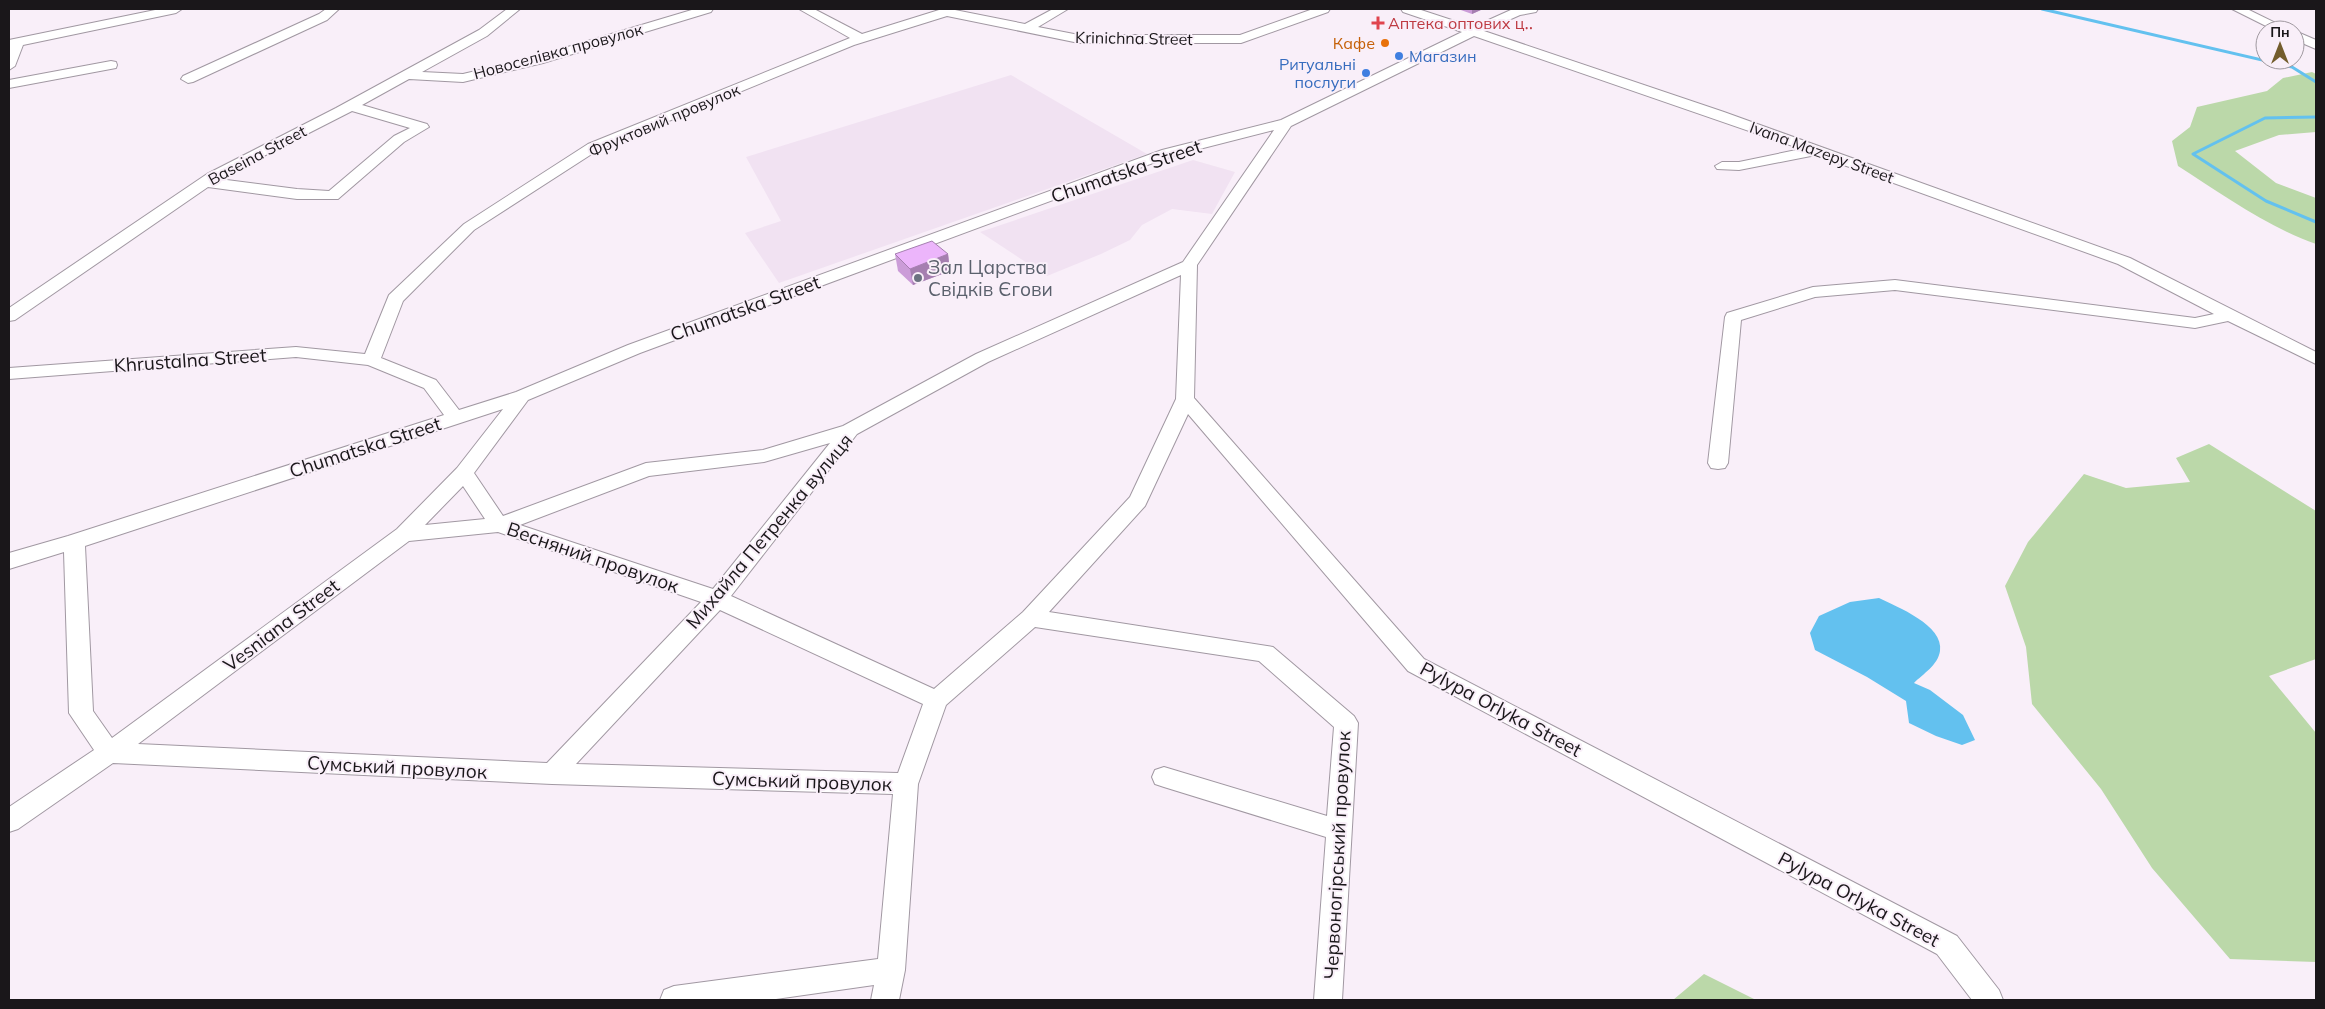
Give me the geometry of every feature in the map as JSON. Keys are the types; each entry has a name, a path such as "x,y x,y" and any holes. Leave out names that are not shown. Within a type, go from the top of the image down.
{"street":[{"path":"9,66 13,44 176,9"},
{"path":"188,78 323,17 333,9"},
{"name":"Baseina Street","path":"9,316 206,182 351,106 483,33 514,9"},
{"name":"Новоселівка провулок","path":"407,75 463,78 538,60 707,9"},
{"path":"805,9 861,39"},
{"path":"1025,29 1062,9"},
{"name":"Krinichna Street","path":"945,10 1025,29 1079,38 1241,39 1324,9"},
{"name":"Ivana Mazepy Street","path":"1407,9 1719,115 2124,261 2316,359"},
{"name":"Chumatska Street","path":"9,561 74,542 522,396 634,349 1167,153 1286,123 1472,32 1517,12 1532,9"},
{"path":"2238,9 2262,20"},
{"name":"Фруктовий провулок","path":"371,360 395,299 469,227 593,148 861,39 945,10"},
{"path":"9,84 111,65"},
{"path":"206,182 297,194 333,196 399,139 422,127 351,106"},
{"path":"885,1000 891,970 906,784 936,700 1031,618 1138,501 1185,399 1189,266 1286,123"},
{"path":"1722,166 1740,166 1818,150"},
{"name":"Михайла Петренка вулиця","path":"552,774 717,599 850,430 982,358 1189,266"},
{"path":"1718,463 1733,317 1813,292 1895,285 2195,322 2230,315"},
{"name":"Khrustalna Street","path":"9,373 296,352 371,360 430,384 455,417"},
{"name":"Vesniana Street","path":"9,821 109,754 404,534 464,473 522,396"},
{"name":"Pylypa Orlyka Street","path":"1185,399 1416,665 1947,945 1989,1000"},
{"path":"404,534 499,524 646,470 764,456 850,430"},
{"name":"Весняний провулок","path":"464,473 499,524 717,599 936,700"},
{"path":"74,542 80,713 109,754"},
{"name":"Червоногірський провулок","path":"1031,618 1265,653 1346,723 1328,1000"},
{"name":"Сумський провулок","path":"109,754 552,774 906,784"},
{"path":"1164,777 1339,830"},
{"path":"9,802 44,798"},
{"path":"674,1000 891,970"}],"shaded area":[{"path":"1011,75 1147,154 779,283 745,233 781,221 746,157"},
{"path":"1193,160 1235,172 1212,214 1172,209 1142,225 1130,240 1047,276 980,232"}],"green space":[{"path":"2312,72 2316,74 2316,132 2279,135 2235,151 2276,183 2316,198 2316,244 2263,219 2178,166 2172,141 2190,127 2197,107 2267,91 2283,78"},
{"path":"2209,444 2316,511 2316,659 2269,676 2316,733 2316,962 2230,959 2152,868 2101,789 2032,704 2026,647 2005,586 2028,542 2084,474 2126,488 2190,482 2176,458"},
{"path":"1704,974 1756,1000 1673,1000"}],"water":[{"path":"1879,598 1918,618 1935,633 1939,642 1939,656 1926,673 1914,683 1930,690 1963,715 1975,740 1962,745 1936,736 1909,723 1906,701 1867,677 1815,650 1810,633 1819,616 1850,602"}],"building":[{"path":"932,241 948,254 910,269 895,254"}],"waterway":[{"path":"2042,9 2292,67 2316,82"},
{"path":"2316,117 2265,118 2193,154 2266,201 2316,222"}],"place":[{"name":"Аптека оптових ц‥","path":"1378,23"},
{"name":"Кафе","path":"1385,43"},
{"name":"Магазин","path":"1399,56"},
{"name":"Ритуальні послуги","path":"1366,73"},
{"name":"Зал Царства Свідків Єгови","path":"918,278"}]}
